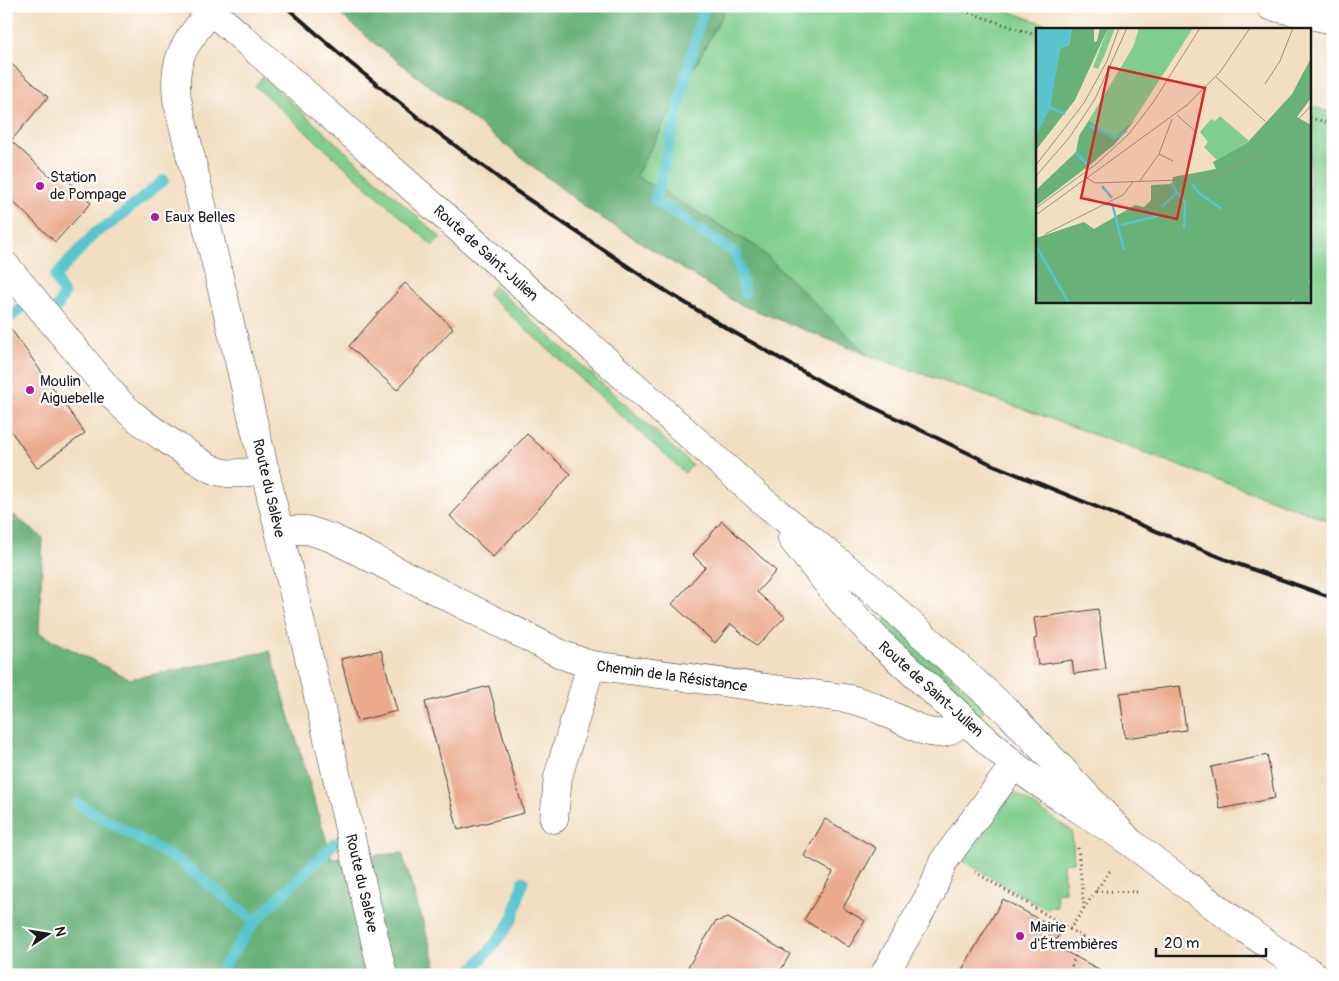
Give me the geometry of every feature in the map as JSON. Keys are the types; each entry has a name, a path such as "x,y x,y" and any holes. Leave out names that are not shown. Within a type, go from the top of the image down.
{"main road":[{"path":"1270,6 1333,20"},
{"name":"Route du Salève","path":"209,8 182,50 176,76 177,99 383,975"},
{"name":"Route de Saint-Julien","path":"209,8 764,502 865,583 1009,713 1130,842"},
{"path":"6,266 118,400 137,419 202,464 214,470 236,474 265,470"},
{"name":"Route de Saint-Julien","path":"764,502 844,604 876,640 1014,765 1130,842 1213,905 1314,975"},
{"name":"Chemin de la Résistance","path":"279,530 307,530 332,538 563,655 591,665 850,699 870,705 931,733 940,734 951,731 965,720"},
{"path":"554,819 558,777 591,665"},
{"path":"884,975 931,893 942,862 1034,739"}],"path":[{"path":"950,6 1036,35"},
{"path":"1312,119 1333,124"},
{"path":"1078,845 1084,908"},
{"path":"947,856 1082,937 1067,975"},
{"path":"1070,929 1114,865"},
{"path":"1096,891 1144,892"}],"green space":[{"path":"331,6 636,176 727,6 994,6 1056,28 1036,28 1036,302 1312,302 1312,107 1333,113 1333,522 1043,416 868,355 737,303 588,209 373,42"},
{"path":"331,6 727,6 636,176 757,247 868,355 737,303 588,209 373,42"},
{"path":"263,77 441,238 433,246 255,86"},
{"path":"494,286 692,465 685,473 487,294"},
{"path":"6,509 43,538 39,633 130,679 270,651 332,859 402,853 439,975 6,975"},
{"path":"887,617 986,708 977,718 878,627"},
{"path":"1011,790 1072,831 1074,862 1063,863 1065,892 1056,893 1057,907 1044,908 960,859"}],"building":[{"name":"Station de Pompage","path":"6,59 48,97 11,141 52,178 58,171 91,203 55,242 6,195"},
{"path":"405,283 453,328 397,390 349,346"},
{"name":"Moulin Aiguebelle","path":"6,322 85,433 37,468 6,424"},
{"path":"527,434 571,474 493,557 450,516"},
{"path":"722,521 776,571 757,592 785,617 757,646 731,624 715,643 672,604 705,567 693,555"},
{"path":"1098,609 1106,669 1074,674 1072,660 1038,665 1034,639 1037,638 1034,618"},
{"path":"381,650 397,711 357,721 341,659"},
{"path":"489,686 524,813 458,830 425,702"},
{"path":"1180,686 1186,730 1125,738 1120,693"},
{"path":"1267,755 1275,798 1220,809 1211,767"},
{"path":"825,819 876,848 843,908 865,921 849,947 804,920 833,872 804,856"},
{"name":"Mairie d'Étrembières","path":"1003,899 1061,932 1053,945 1110,975 959,975"},
{"path":"728,918 790,954 778,975 683,975 715,922"}],"waterway":[{"path":"704,6 655,200 736,254 745,293"},
{"path":"58,306 64,294 55,277 95,233 113,222 164,180"},
{"path":"6,321 19,310"},
{"path":"78,804 181,862 255,921 335,843"},
{"path":"467,975 489,951 513,919 523,881"},
{"path":"217,975 255,921"}],"railway":[{"path":"285,6 349,62 425,123 516,191 648,280 728,329 825,384 991,464 1232,562 1333,598"}],"place":[{"name":"Station de Pompage","path":"40,186"},
{"name":"Eaux Belles","path":"155,217"},
{"name":"Moulin Aiguebelle","path":"30,390"},
{"name":"Mairie d'Étrembières","path":"1020,936"}]}
